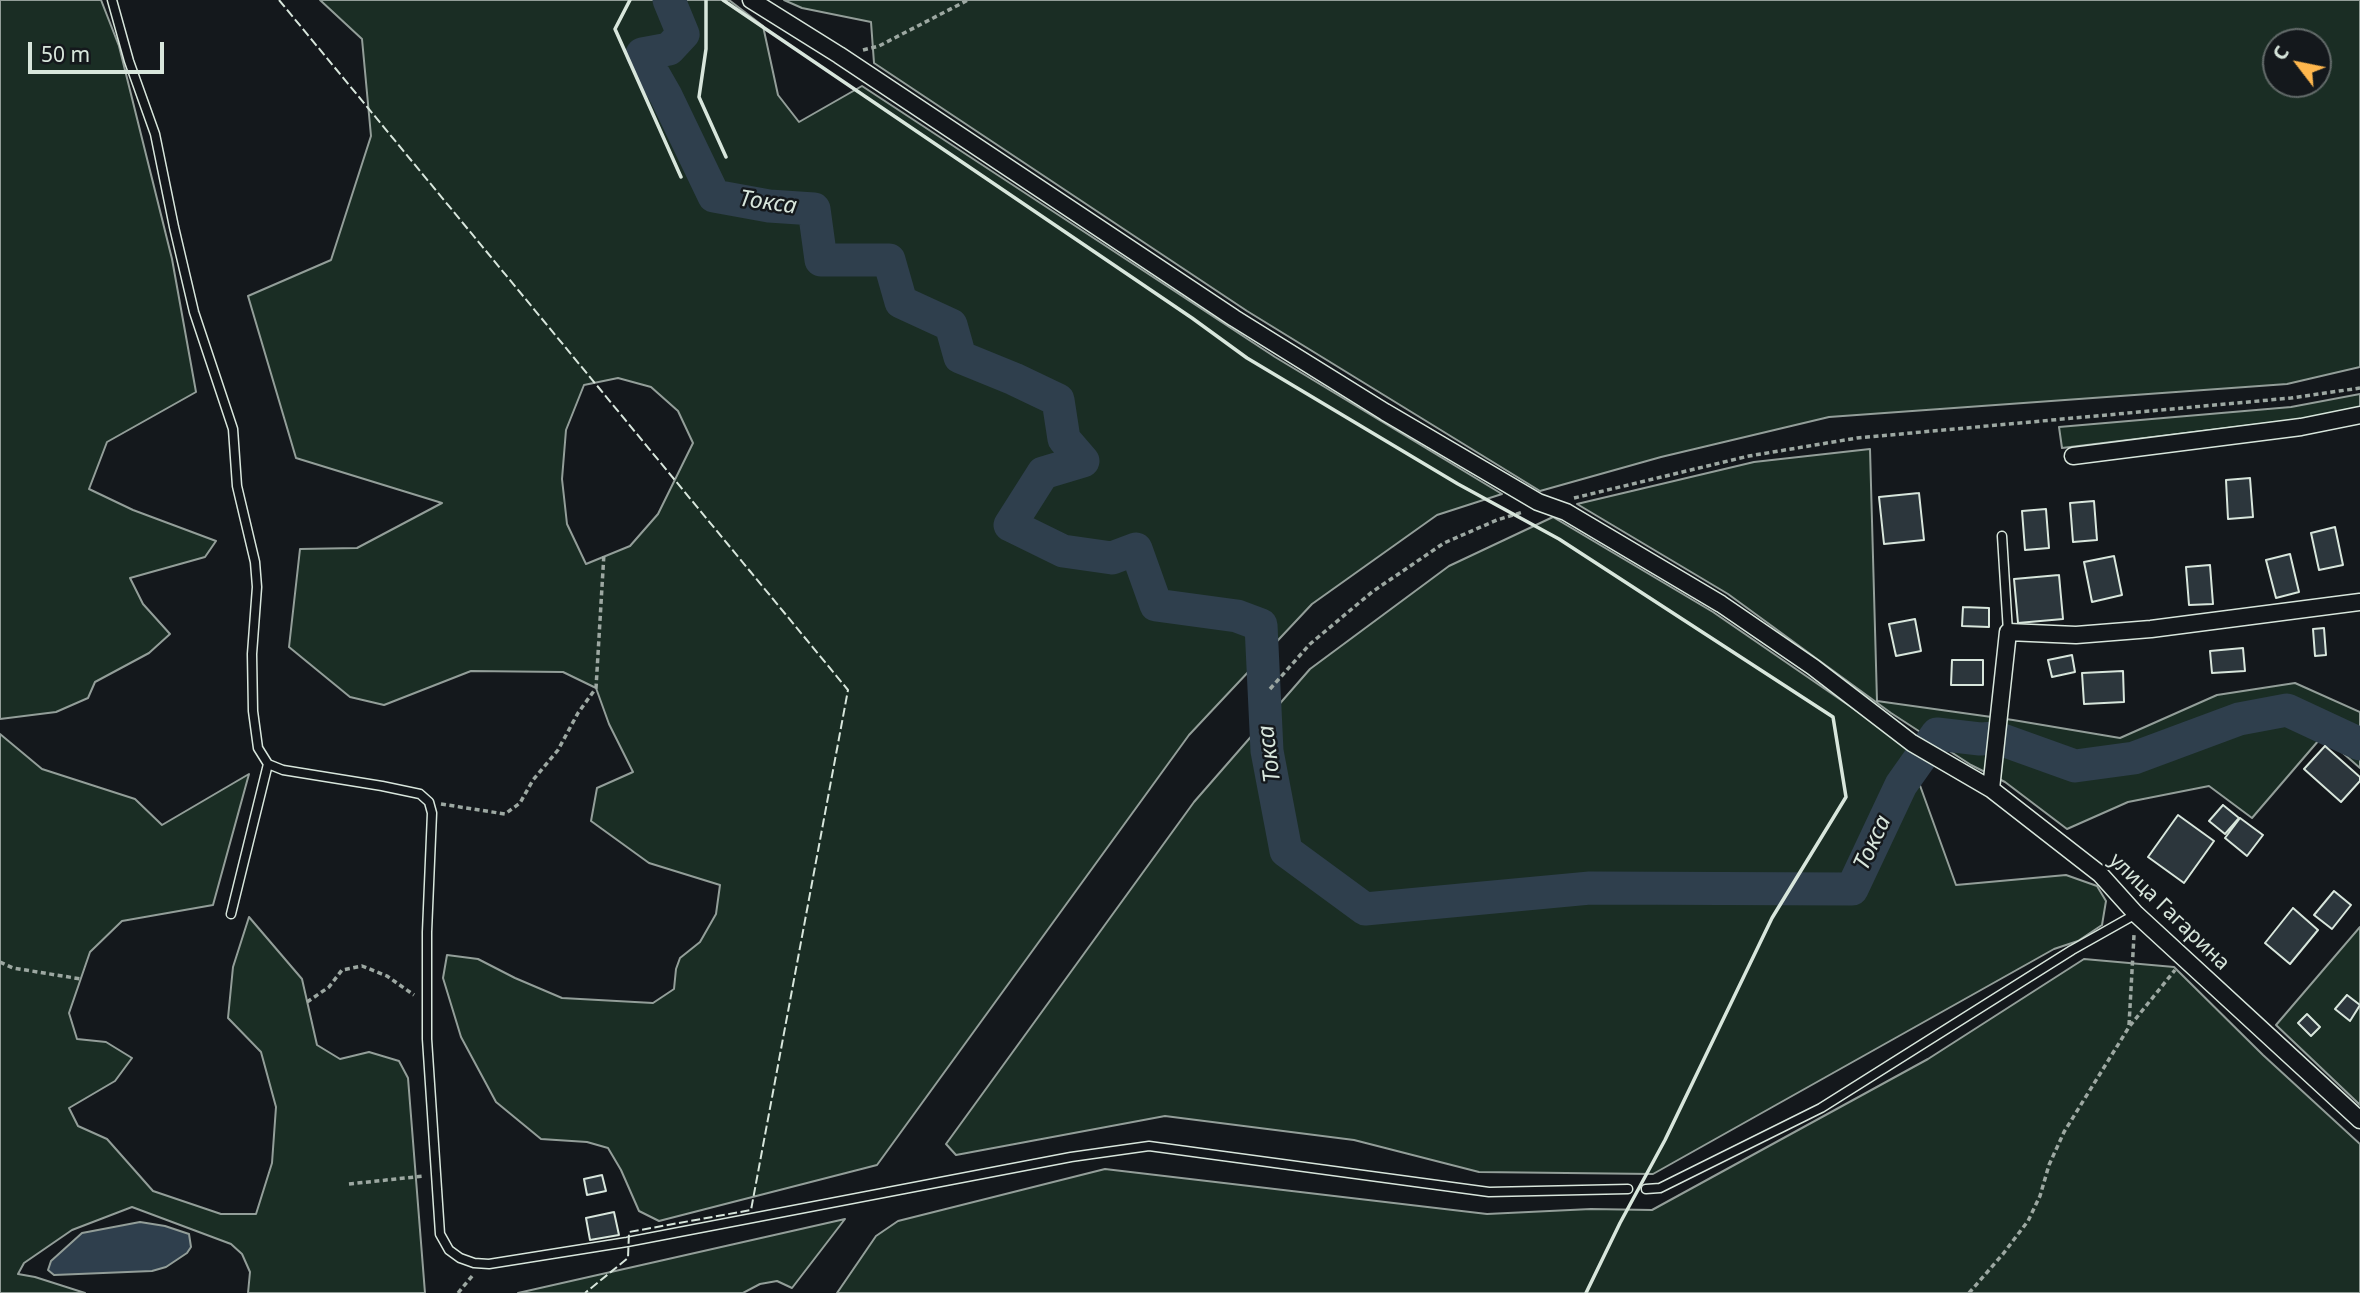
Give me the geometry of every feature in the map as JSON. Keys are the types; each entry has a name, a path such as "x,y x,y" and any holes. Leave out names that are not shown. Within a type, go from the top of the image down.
{"street":[{"name":"улица Гагарина","path":"751,0 839,55 1234,318 1385,412 1538,502 1566,512 1721,604 1813,667 1912,743 1991,789 2100,874 2136,914 2360,1120"},
{"path":"2073,456 2301,427 2360,415"},
{"path":"1991,789 2008,632 2076,635 2151,629 2360,602"}],"lane":[{"path":"112,0 129,61 155,134 194,312 233,429 237,486 255,562 257,587 252,654 253,711 258,747 268,764 283,771 420,794 429,802 432,813 427,1039 440,1234 449,1250 474,1263 489,1264 627,1242 1071,1157 1149,1146 1489,1192 1628,1189"},
{"path":"2002,536 2008,632"},
{"path":"232,914 268,764"},
{"path":"1646,1189 1660,1188 1821,1108 2073,950 2136,914"}],"path":[{"path":"839,55 878,46 968,0"},
{"path":"1270,689 1310,644 1372,592 1444,543 1497,520 1548,504 1749,456 1857,438 2291,398 2360,388"},
{"path":"429,802 505,814 520,803 533,780 558,750 578,713 596,688 604,553"},
{"path":"2129,1027 2136,914"},
{"path":"1969,1293 2028,1221 2064,1132 2129,1027 2185,957"},
{"path":"0,962 13,968 81,979"},
{"path":"307,1003 329,987 342,970 362,966 387,976 427,1005"},
{"path":"349,1185 436,1175"}],"green space":[{"path":"0,0 101,0 119,46 172,259 196,392 107,442 89,489 133,510 216,541 205,557 130,578 143,604 170,634 149,653 95,682 88,698 56,712 0,719"},
{"path":"320,0 729,0 763,26 778,95 799,122 862,86 1275,357 1502,494 1437,515 1312,604 1189,735 877,1165 659,1221 639,1211 608,1148 587,1142 541,1139 496,1102 461,1037 443,978 447,955 478,959 562,998 653,1003 674,989 680,958 700,942 716,914 720,885 649,863 591,821 597,788 633,772 609,724 596,688 563,672 471,671 384,705 350,697 289,647 300,549 357,548 442,503 296,458 248,296 331,260 371,136 362,39","holes":["618,378 651,387 678,411 693,443 658,514 630,546 586,564 567,524 562,479 566,430 584,385"]},
{"path":"784,0 2360,0 2360,367 2287,384 1829,417 1661,457 1540,491 1247,311 874,63 871,22 802,8"},
{"path":"2360,394 2360,409 2318,417 2062,448 2059,427 2291,407"},
{"path":"1870,449 1877,701 2120,738 2217,695 2295,683 2360,712 2360,768 2328,740 2319,740 2252,818 2209,786 2128,802 2067,829 2005,782 1971,765 1891,713 1728,594 1577,504 1754,462"},
{"path":"1553,517 1713,612 1905,744 1956,885 2066,875 2097,886 2106,901 2102,925 2078,941 2054,949 1653,1174 1479,1172 1354,1140 1165,1116 956,1155 946,1144 1194,802 1310,669 1449,566"},
{"path":"0,734 42,769 135,799 162,825 249,774 213,905 122,921 90,952 69,1013 77,1039 106,1042 132,1058 115,1081 69,1108 78,1126 107,1139 153,1191 221,1214 256,1214 272,1163 276,1107 261,1052 228,1018 233,967 249,917 302,979 317,1045 340,1059 369,1052 399,1061 408,1078 425,1293 248,1293 250,1272 242,1254 231,1244 132,1207 72,1230 24,1263 18,1274 85,1293 0,1293"},
{"path":"2360,927 2360,1105 2276,1025"},
{"path":"2084,959 2174,967 2263,1055 2360,1144 2360,1293 837,1293 876,1236 898,1221 1105,1169 1487,1214 1591,1209 1652,1210 1928,1059"},
{"path":"845,1219 792,1288 777,1281 760,1284 743,1293 518,1293"}],"water":[{"path":"140,1222 189,1234 191,1247 187,1253 166,1267 152,1271 54,1275 48,1270 51,1261 82,1233"}],"building":[{"path":"2250,478 2253,517 2228,519 2226,480"},
{"path":"1919,493 1924,540 1884,544 1879,497"},
{"path":"2094,501 2097,540 2073,542 2070,503"},
{"path":"2046,509 2049,548 2025,550 2022,511"},
{"path":"2335,527 2343,565 2319,570 2311,533"},
{"path":"2290,554 2299,592 2276,598 2266,560"},
{"path":"2114,556 2122,595 2092,602 2084,562"},
{"path":"2210,565 2213,604 2189,605 2186,567"},
{"path":"2059,575 2063,619 2018,623 2014,579"},
{"path":"1963,607 1989,608 1989,627 1962,626"},
{"path":"1915,619 1921,651 1896,656 1889,624"},
{"path":"2324,628 2326,655 2315,656 2313,629"},
{"path":"2243,648 2245,671 2212,673 2210,651"},
{"path":"2072,655 2075,672 2052,677 2048,660"},
{"path":"1952,660 1983,660 1983,685 1951,685"},
{"path":"2123,671 2124,702 2084,704 2082,673"},
{"path":"2325,746 2360,777 2360,781 2341,802 2304,769"},
{"path":"2223,805 2239,818 2225,834 2209,821"},
{"path":"2178,815 2214,841 2184,883 2148,857"},
{"path":"2240,818 2263,835 2247,856 2225,838"},
{"path":"2334,891 2351,905 2332,929 2314,915"},
{"path":"2293,908 2318,930 2290,964 2265,943"},
{"path":"2347,995 2360,1005 2350,1021 2335,1009"},
{"path":"2307,1014 2320,1027 2311,1036 2298,1023"},
{"path":"602,1175 606,1191 587,1195 584,1179"},
{"path":"614,1212 619,1235 590,1240 586,1218"}],"waterway":[{"name":"Токса","path":"669,0 683,34 669,49 642,54 666,96 714,196 769,206 814,209 821,260 889,260 901,302 951,325 960,357 1058,400 1064,439 1083,461 1043,473 1010,525 1063,551 1112,558 1136,549 1156,605 1237,616 1261,625 1267,751 1286,851 1365,909 1590,888 1852,889 1901,785 1937,734 1980,739 1997,738 2075,766 2134,758 2239,719 2287,710 2360,744"}],"fence":[{"path":"279,0 848,690 751,1210 629,1232 628,1258 585,1293"}],"wall":[{"path":"630,0 615,29 681,177"},
{"path":"706,0 706,49 699,97 726,157"},
{"path":"723,0 1247,358 1458,484 1559,539 1833,717 1846,797 1772,918 1665,1140 1586,1293"}]}
